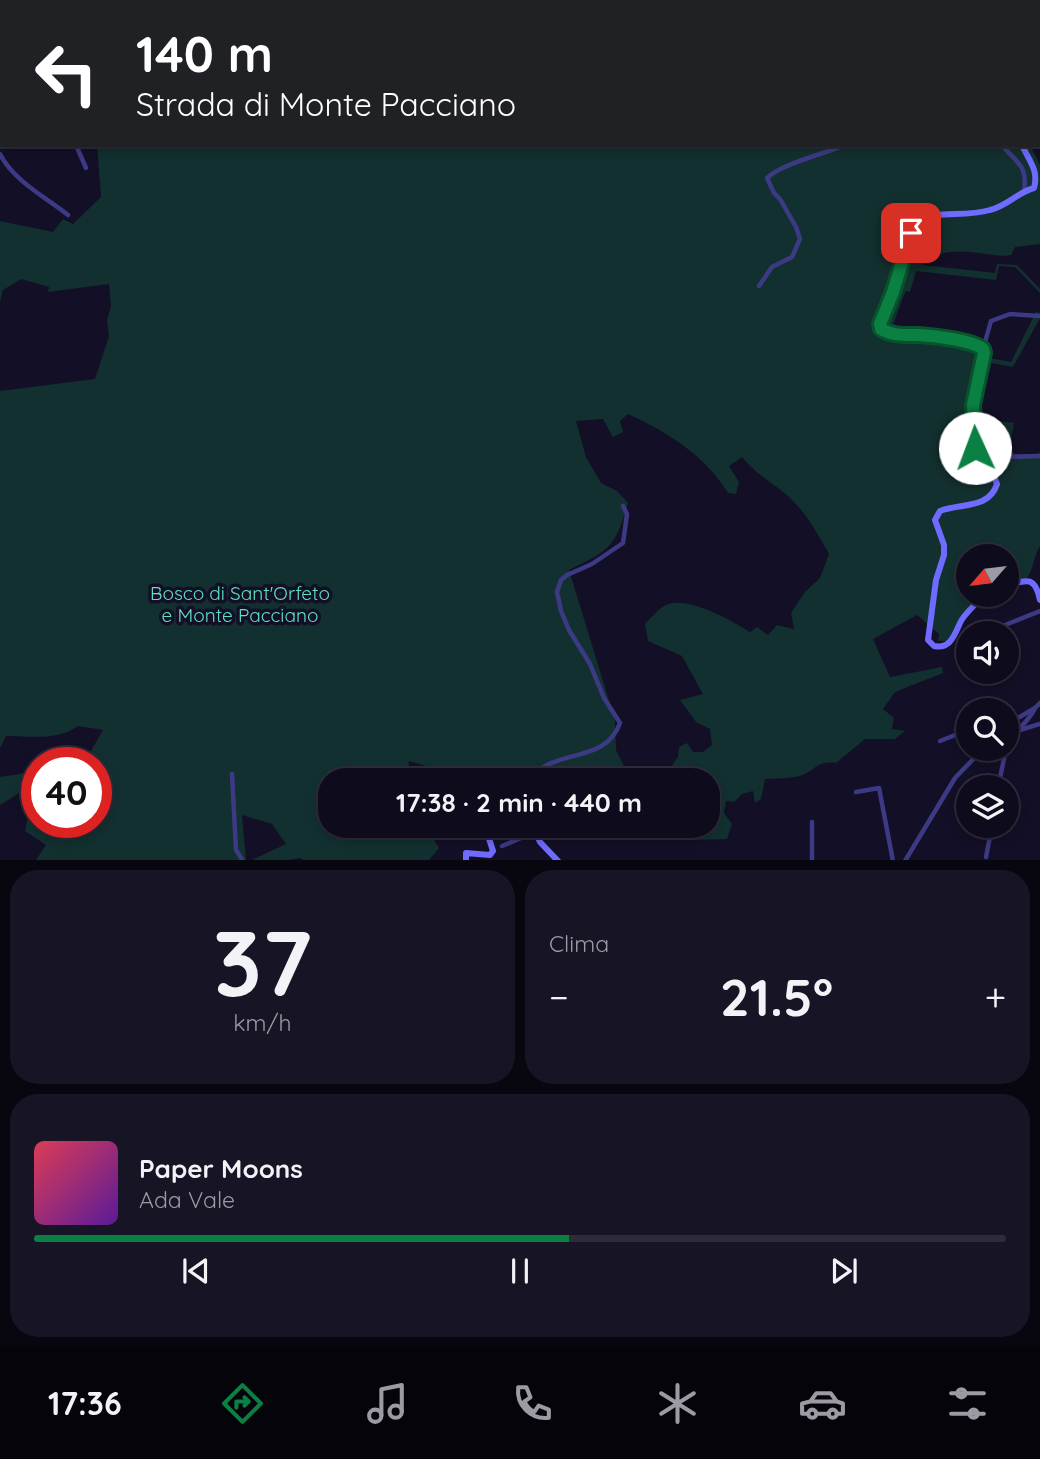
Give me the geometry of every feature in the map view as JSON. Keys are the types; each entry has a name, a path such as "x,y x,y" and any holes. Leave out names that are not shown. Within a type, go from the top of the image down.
{"street":[{"path":"77,147 86,168"},
{"path":"760,286 772,268 792,257 800,239 796,227 767,178 789,165 840,147"},
{"path":"1004,147 1019,160 1024,170 1024,191"},
{"path":"983,349 973,344 922,335 889,334 881,329 880,324 911,233 919,218 992,210 1034,188 1037,178 1034,166 1023,147"},
{"path":"0,154 4,163 16,175 68,215"},
{"path":"0,170 4,163"},
{"path":"972,607 961,621 955,637 944,646 934,646 928,640 936,580 944,555 944,545 935,520 940,512 989,499 997,484 993,474 978,460 975,451 973,405 990,321 1010,314 1040,316"},
{"path":"975,451 1004,457 1040,456"},
{"path":"542,768 556,764 566,757 596,750 607,742 620,723 569,630 557,592 561,580 567,575 592,564 623,543 626,510 623,506"},
{"path":"1019,582 1033,582 1038,589 1040,600"},
{"path":"1015,621 1040,611"},
{"path":"1019,716 1040,703"},
{"path":"1019,728 1035,708"},
{"path":"1019,730 1040,723"},
{"path":"940,741 956,735"},
{"path":"905,860 956,778 972,761"},
{"path":"232,774 236,850 243,860"},
{"path":"856,792 879,788 893,860"},
{"path":"812,822 812,860"},
{"path":"466,860 466,853 490,855 493,852 489,838"},
{"path":"502,846 517,838"},
{"path":"538,838 558,860"},
{"path":"986,857 990,838"}],"green space":[{"name":"Bosco di Sant'Orfeto e Monte Pacciano","path":"97,147 1031,147 1040,165 1040,244 1015,247 1011,255 1003,256 950,252 931,258 923,265 995,273 997,264 1017,265 1040,289 1040,293 1015,267 999,266 996,280 916,271 910,292 906,291 891,330 988,346 988,358 1011,362 1036,312 1040,313 1040,318 1013,367 986,362 977,418 1014,423 1009,453 1036,455 1040,452 1040,546 1031,572 1026,580 1019,582 1019,544 956,544 956,607 975,607 964,621 956,621 956,630 947,641 938,641 939,634 917,615 873,639 890,677 942,667 943,673 895,692 883,709 894,718 892,729 905,731 895,739 865,739 836,763 824,763 805,774 791,778 765,779 761,799 755,803 753,791 742,794 734,802 726,801 724,813 732,824 727,839 688,840 720,838 720,768 670,768 678,757 679,747 687,743 693,752 703,752 712,745 710,729 696,722 680,700 703,694 682,656 648,641 645,624 663,606 686,603 710,611 750,632 757,627 768,635 777,625 794,629 791,613 805,592 820,578 829,554 811,523 794,502 742,457 729,466 739,482 736,494 728,493 697,456 657,429 628,414 620,421 623,432 613,437 603,419 576,421 586,457 601,483 617,491 628,503 619,530 609,546 569,570 615,720 616,750 625,768 433,768 409,761 409,768 318,768 318,838 433,838 439,848 429,860 252,860 286,844 272,824 242,815 246,860 36,860 46,845 36,838 112,838 112,747 93,747 103,730 78,726 53,736 6,736 0,748 0,391 95,379 109,336 107,320 111,306 109,284 48,292 49,287 21,279 3,290 0,302 0,221 53,232 63,219 73,224 101,197"},
{"path":"21,774 21,792 0,805 0,777"}],"route":[{"path":"911,233 886,315 880,324 881,329 889,334 922,335 973,344 983,349 973,405 975,448"}]}
